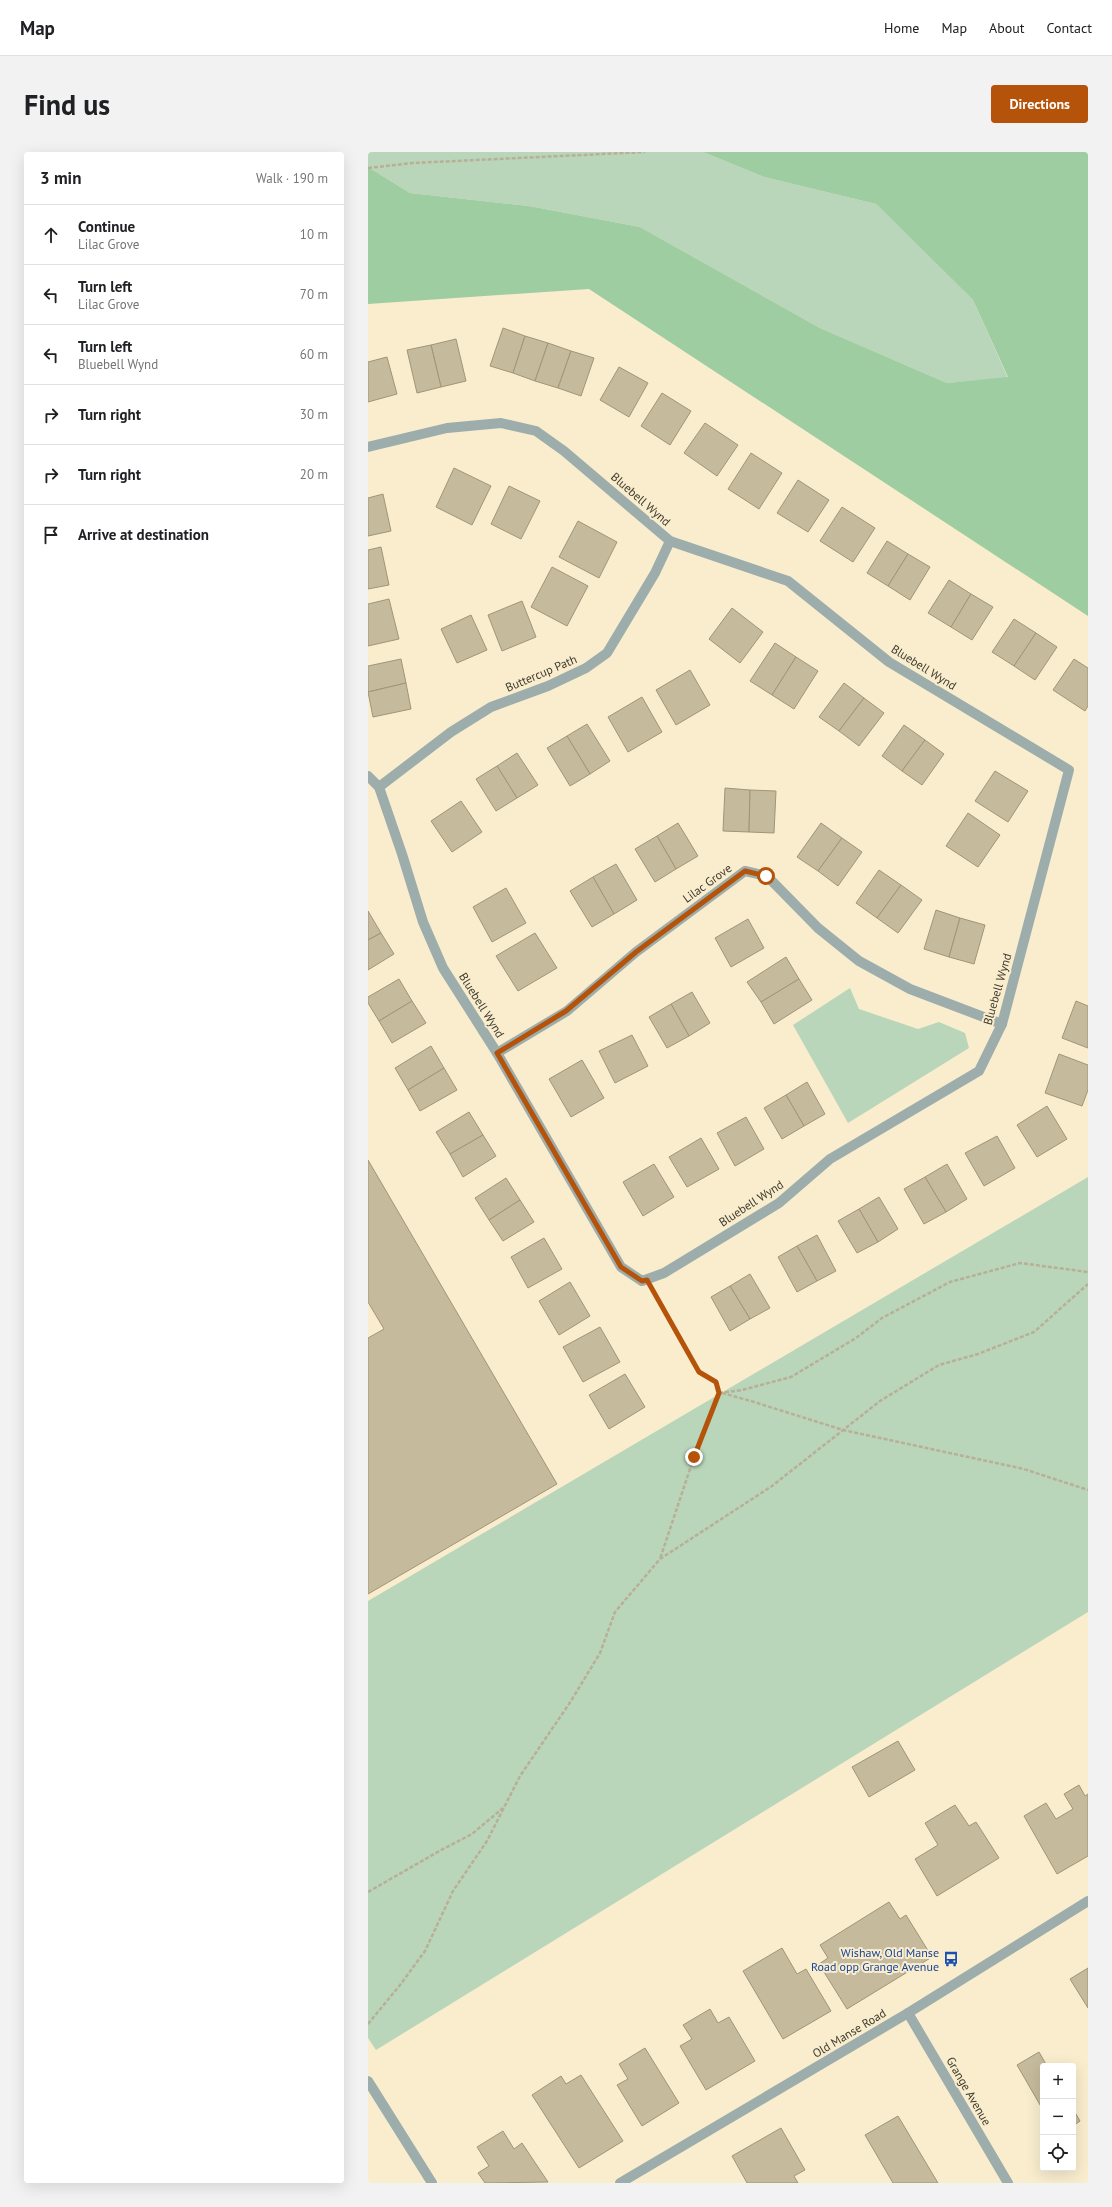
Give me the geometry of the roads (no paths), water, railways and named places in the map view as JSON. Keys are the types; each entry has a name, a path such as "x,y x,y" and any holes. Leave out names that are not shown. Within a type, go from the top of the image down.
{"street":[{"name":"Bluebell Wynd","path":"368,447 447,428 478,425 501,423 536,431 564,451 670,541 788,581 889,662 1069,770 1002,1024 979,1071 830,1159 779,1203 664,1273 642,1281 621,1267 497,1053 443,968 422,922 402,854 379,787 368,776"},
{"name":"Buttercup Path","path":"379,787 452,732 491,708 548,686 586,668 607,652 655,573 670,541"},
{"name":"Lilac Grove","path":"497,1053 566,1011 636,952 745,871 766,876 818,928 859,961 910,989 1002,1024"},
{"name":"Old Manse Road","path":"620,2183 908,2013 1088,1901"},
{"name":"Grange Avenue","path":"908,2013 1008,2183"},
{"path":"368,2081 432,2183"}],"place":[{"name":"Wishaw, Old Manse Road opp Grange Avenue","path":"951,1959"}]}
